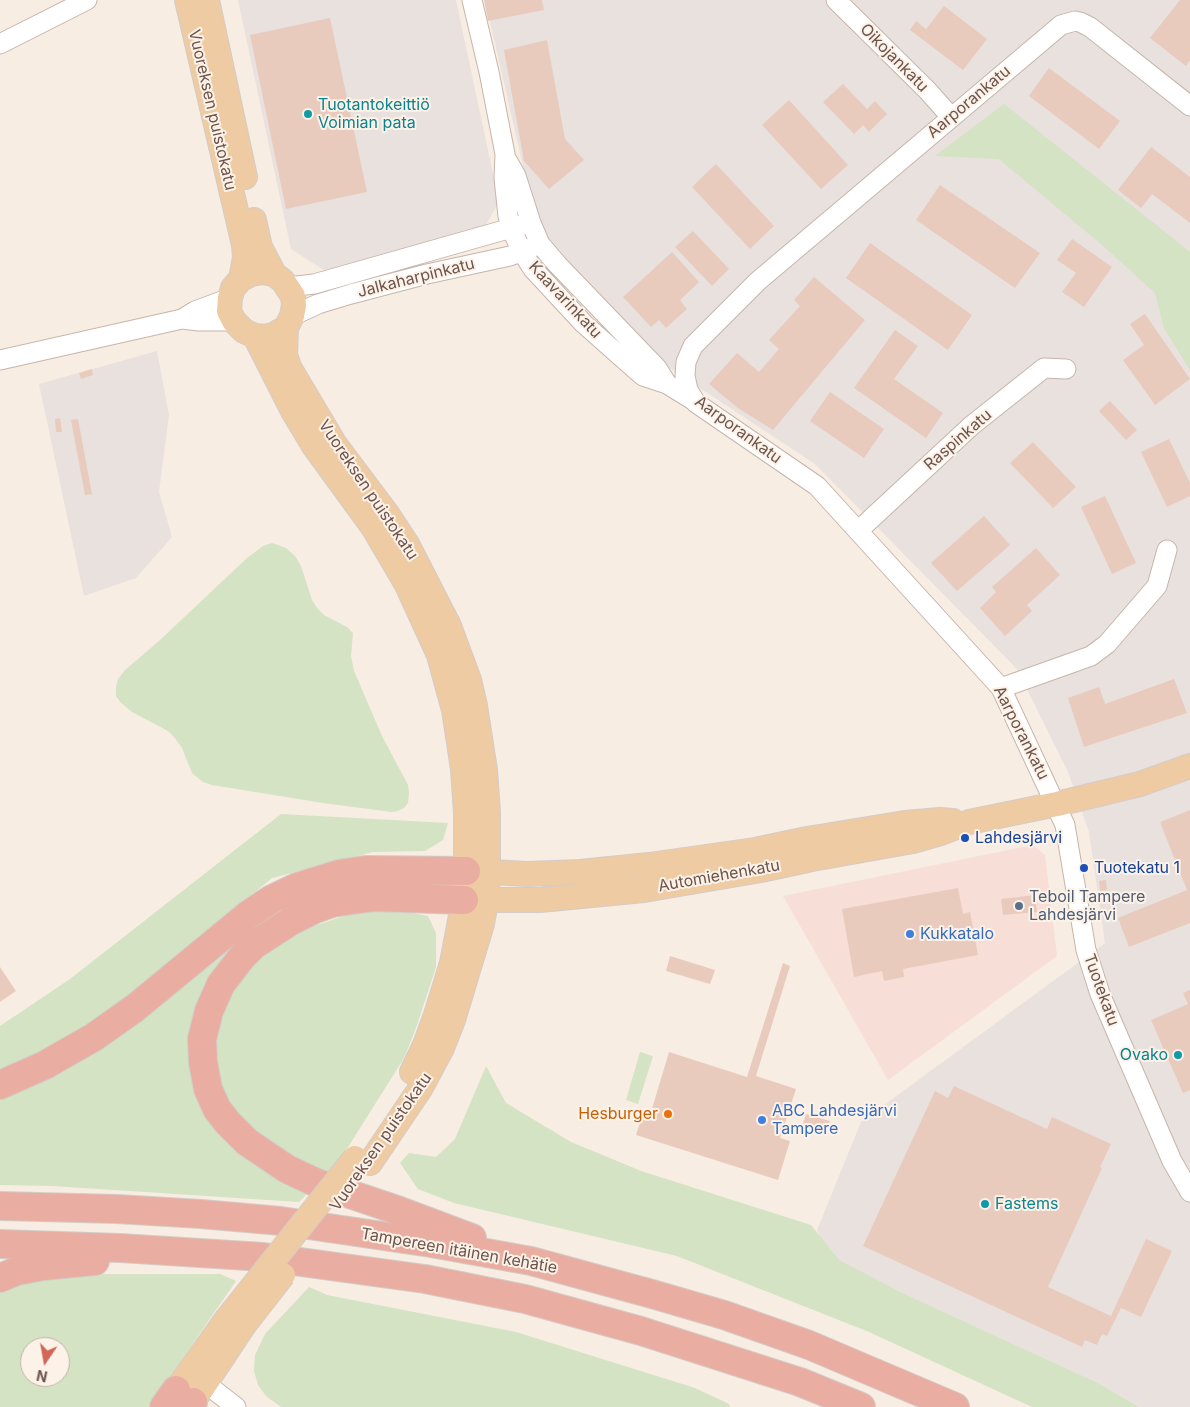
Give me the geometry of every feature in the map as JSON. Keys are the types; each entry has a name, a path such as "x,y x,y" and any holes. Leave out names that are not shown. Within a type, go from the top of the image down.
{"highway":[{"path":"0,1086 45,1064 101,1032 135,1008 248,915 272,899 297,887 339,874 365,870 477,871"},
{"path":"475,900 374,897 351,900 332,903 315,909 271,932 242,957 221,984 209,1010 202,1039 208,1090 217,1109 228,1124 247,1142 287,1169 317,1183 400,1210 531,1261"},
{"name":"Tampereen itäinen kehätie","path":"0,1206 202,1214 281,1221 531,1261 724,1315 810,1345 955,1407"},
{"name":"Tampereen itäinen kehätie","path":"0,1244 201,1252 264,1257 425,1279 524,1300 641,1331 800,1382 861,1407"},
{"path":"0,1278 17,1271 43,1266 201,1252"}],"main road":[{"name":"Vuoreksen puistokatu","path":"187,0 244,245 245,257 236,288"},
{"name":"Vuoreksen puistokatu","path":"206,0 262,254 281,280"},
{"path":"262,272 281,280 294,305 289,322 275,334 266,336 255,336 244,331 234,321 229,311 236,288 251,274 262,272"},
{"name":"Vuoreksen puistokatu","path":"188,1395 235,1323 420,1089 442,1048 456,1010 482,924 475,900 477,871 488,813 485,770 469,680 458,649 432,590 407,544 388,515 334,443 290,369 285,355 289,322"},
{"name":"Vuoreksen puistokatu","path":"255,336 293,411 314,446 373,527 391,556 407,585 439,655 454,710 466,813 477,871"},
{"name":"Automiehenkatu","path":"475,900 540,900 644,890 913,841 970,822 1140,784 1190,766"},
{"name":"Automiehenkatu","path":"477,871 527,874 580,872 755,850 807,839 905,823 940,820 970,822"}],"street":[{"path":"0,44 87,0"},
{"name":"Kaavarinkatu","path":"472,0 490,72 504,154 506,206 512,228 522,252 544,282 584,324 637,371 644,376 667,384 696,403"},
{"name":"Oikojankatu","path":"836,0 951,117"},
{"name":"Aarporankatu","path":"1057,804 1002,688 817,486 696,403 688,390 685,368 689,353 697,340 758,281 1061,25 1069,22 1080,22 1102,36 1190,106"},
{"name":"Kaavarinkatu","path":"504,154 516,176 540,244 563,271 657,368 667,384"},
{"name":"Jalkaharpinkatu","path":"281,280 314,284 531,223"},
{"name":"Jalkaharpinkatu","path":"289,322 318,304 351,294 522,252 540,244"},
{"path":"0,360 182,319 236,288"},
{"path":"182,319 234,321"},
{"name":"Raspinkatu","path":"859,530 971,426 1044,368 1066,370"},
{"path":"1002,688 1091,656 1107,644 1157,586 1167,550"},
{"name":"Tuotekatu","path":"1057,804 1065,825 1086,950 1100,994 1172,1161 1190,1192"},
{"path":"188,1395 236,1407"}],"shaded area":[{"path":"238,0 456,0 499,202 483,230 324,270 291,249"},
{"path":"485,0 1190,0 1190,1407 1139,1407 1098,1383 829,1260 817,1230 861,1122 1105,943 1089,832 1068,772 1017,669 815,464 668,367 605,307 537,227"},
{"path":"157,351 169,415 159,492 172,537 136,578 84,596 39,384"},
{"path":"1033,845 1045,855 1057,956 888,1080 783,896"}],"green space":[{"path":"1004,104 1190,252 1190,370 1164,328 1155,293 1101,244 999,159 935,156"},
{"path":"272,543 286,548 295,556 301,566 312,600 317,608 324,615 347,627 353,633 351,656 354,671 382,736 408,785 408,803 398,811 392,812 323,803 203,782 192,773 182,748 168,731 132,712 116,696 118,679 125,670 159,641 247,558 263,546"},
{"path":"281,814 448,823 443,840 425,851 373,852 272,878 116,1009 45,1050 0,1070 0,1026 70,979"},
{"path":"401,911 428,916 436,933 436,967 404,1058 328,1179 269,1149 232,1116 219,1089 211,1050 230,986 253,960 296,932 356,912"},
{"path":"243,935 247,940 219,971 200,1090 310,1191 299,1202 52,1186 0,1185 0,1097 60,1071 153,1012"},
{"path":"640,1052 653,1056 638,1104 626,1100"},
{"path":"486,1066 506,1103 571,1142 641,1171 811,1225 839,1260 902,1293 1098,1383 1139,1407 1032,1407 869,1332 677,1256 454,1203 418,1189 400,1163 409,1153 436,1157 455,1139"},
{"path":"105,1274 220,1274 236,1281 149,1407 0,1407 0,1291 31,1279"},
{"path":"309,1287 327,1295 516,1332 695,1388 729,1404 730,1407 281,1407 266,1396 258,1385 254,1371 255,1355 265,1334"}],"building":[{"path":"484,0 542,0 544,10 488,21"},
{"path":"1180,0 1190,0 1190,60 1186,66 1150,38"},
{"path":"944,6 987,39 963,70 910,30 916,21 926,29"},
{"name":"Tuotantokeittiö Voimian pata","path":"330,18 367,192 286,209 250,35"},
{"path":"547,40 565,139 584,160 549,189 524,161 504,50"},
{"path":"1049,68 1120,121 1099,149 1029,96"},
{"path":"843,84 867,109 875,101 887,114 869,132 863,125 854,134 823,102"},
{"path":"789,100 848,165 821,189 762,125"},
{"path":"1151,147 1190,177 1190,223 1152,194 1141,208 1118,190"},
{"path":"716,164 774,226 750,249 692,187"},
{"path":"940,185 1040,253 1015,288 916,220"},
{"path":"693,231 729,269 712,286 675,247"},
{"path":"1072,239 1112,267 1084,307 1062,292 1076,273 1057,260"},
{"path":"870,243 972,315 948,350 846,278"},
{"path":"672,252 699,282 680,300 687,309 666,328 659,320 651,327 623,297"},
{"path":"814,277 865,320 773,430 738,408 709,384 737,353 759,372 779,349 769,340 800,306 794,300"},
{"path":"1145,314 1190,379 1155,405 1123,360 1144,345 1130,324"},
{"path":"895,330 918,346 894,379 943,413 926,438 854,388"},
{"path":"92,369 93,375 81,379 79,373"},
{"path":"830,392 884,429 864,458 810,421"},
{"path":"1110,401 1137,430 1126,440 1099,411"},
{"path":"60,418 62,432 56,432 55,419"},
{"path":"78,419 92,494 85,495 71,420"},
{"path":"1169,439 1190,483 1190,496 1167,507 1141,452"},
{"path":"1033,442 1076,487 1053,508 1010,463"},
{"path":"1105,496 1136,563 1112,574 1081,507"},
{"path":"984,516 1010,545 957,591 931,563"},
{"path":"1036,548 1060,575 1027,605 1032,611 1005,636 980,608 996,592 992,587"},
{"path":"1174,679 1187,713 1084,747 1068,698 1099,687 1105,704"},
{"path":"1190,810 1190,923 1129,947 1118,918 1187,890 1160,822"},
{"path":"1106,880 1107,890 1100,891 1099,881"},
{"name":"Kukkatalo","path":"958,888 963,914 970,912 978,955 903,969 904,977 884,981 882,971 854,977 842,909"},
{"path":"1035,895 1037,912 1003,915 1001,899"},
{"path":"670,956 715,970 710,984 666,971"},
{"path":"783,963 790,966 756,1076 796,1089 780,1138 790,1141 778,1180 636,1135 644,1110 651,1112 669,1052 747,1077"},
{"path":"0,967 16,991 0,1002"},
{"name":"Ovako","path":"1190,990 1190,1090 1183,1093 1151,1020 1188,1004 1183,993"},
{"name":"Fastems","path":"954,1086 1047,1129 1052,1117 1111,1144 1048,1287 1111,1316 1146,1239 1172,1251 1141,1317 1121,1308 1107,1336 1102,1334 1097,1345 1085,1340 1082,1347 863,1246 935,1091 948,1098"},
{"path":"806,1114 830,1121 827,1131 803,1124"}],"place":[{"name":"Tuotantokeittiö Voimian pata","path":"308,114"},
{"name":"Lahdesjärvi","path":"965,838"},
{"name":"Tuotekatu 1","path":"1084,868"},
{"name":"Teboil Tampere Lahdesjärvi","path":"1019,906"},
{"name":"Kukkatalo","path":"910,934"},
{"name":"Ovako","path":"1178,1055"},
{"name":"Hesburger","path":"668,1114"},
{"name":"ABC Lahdesjärvi Tampere","path":"762,1120"},
{"name":"Fastems","path":"985,1204"}]}
